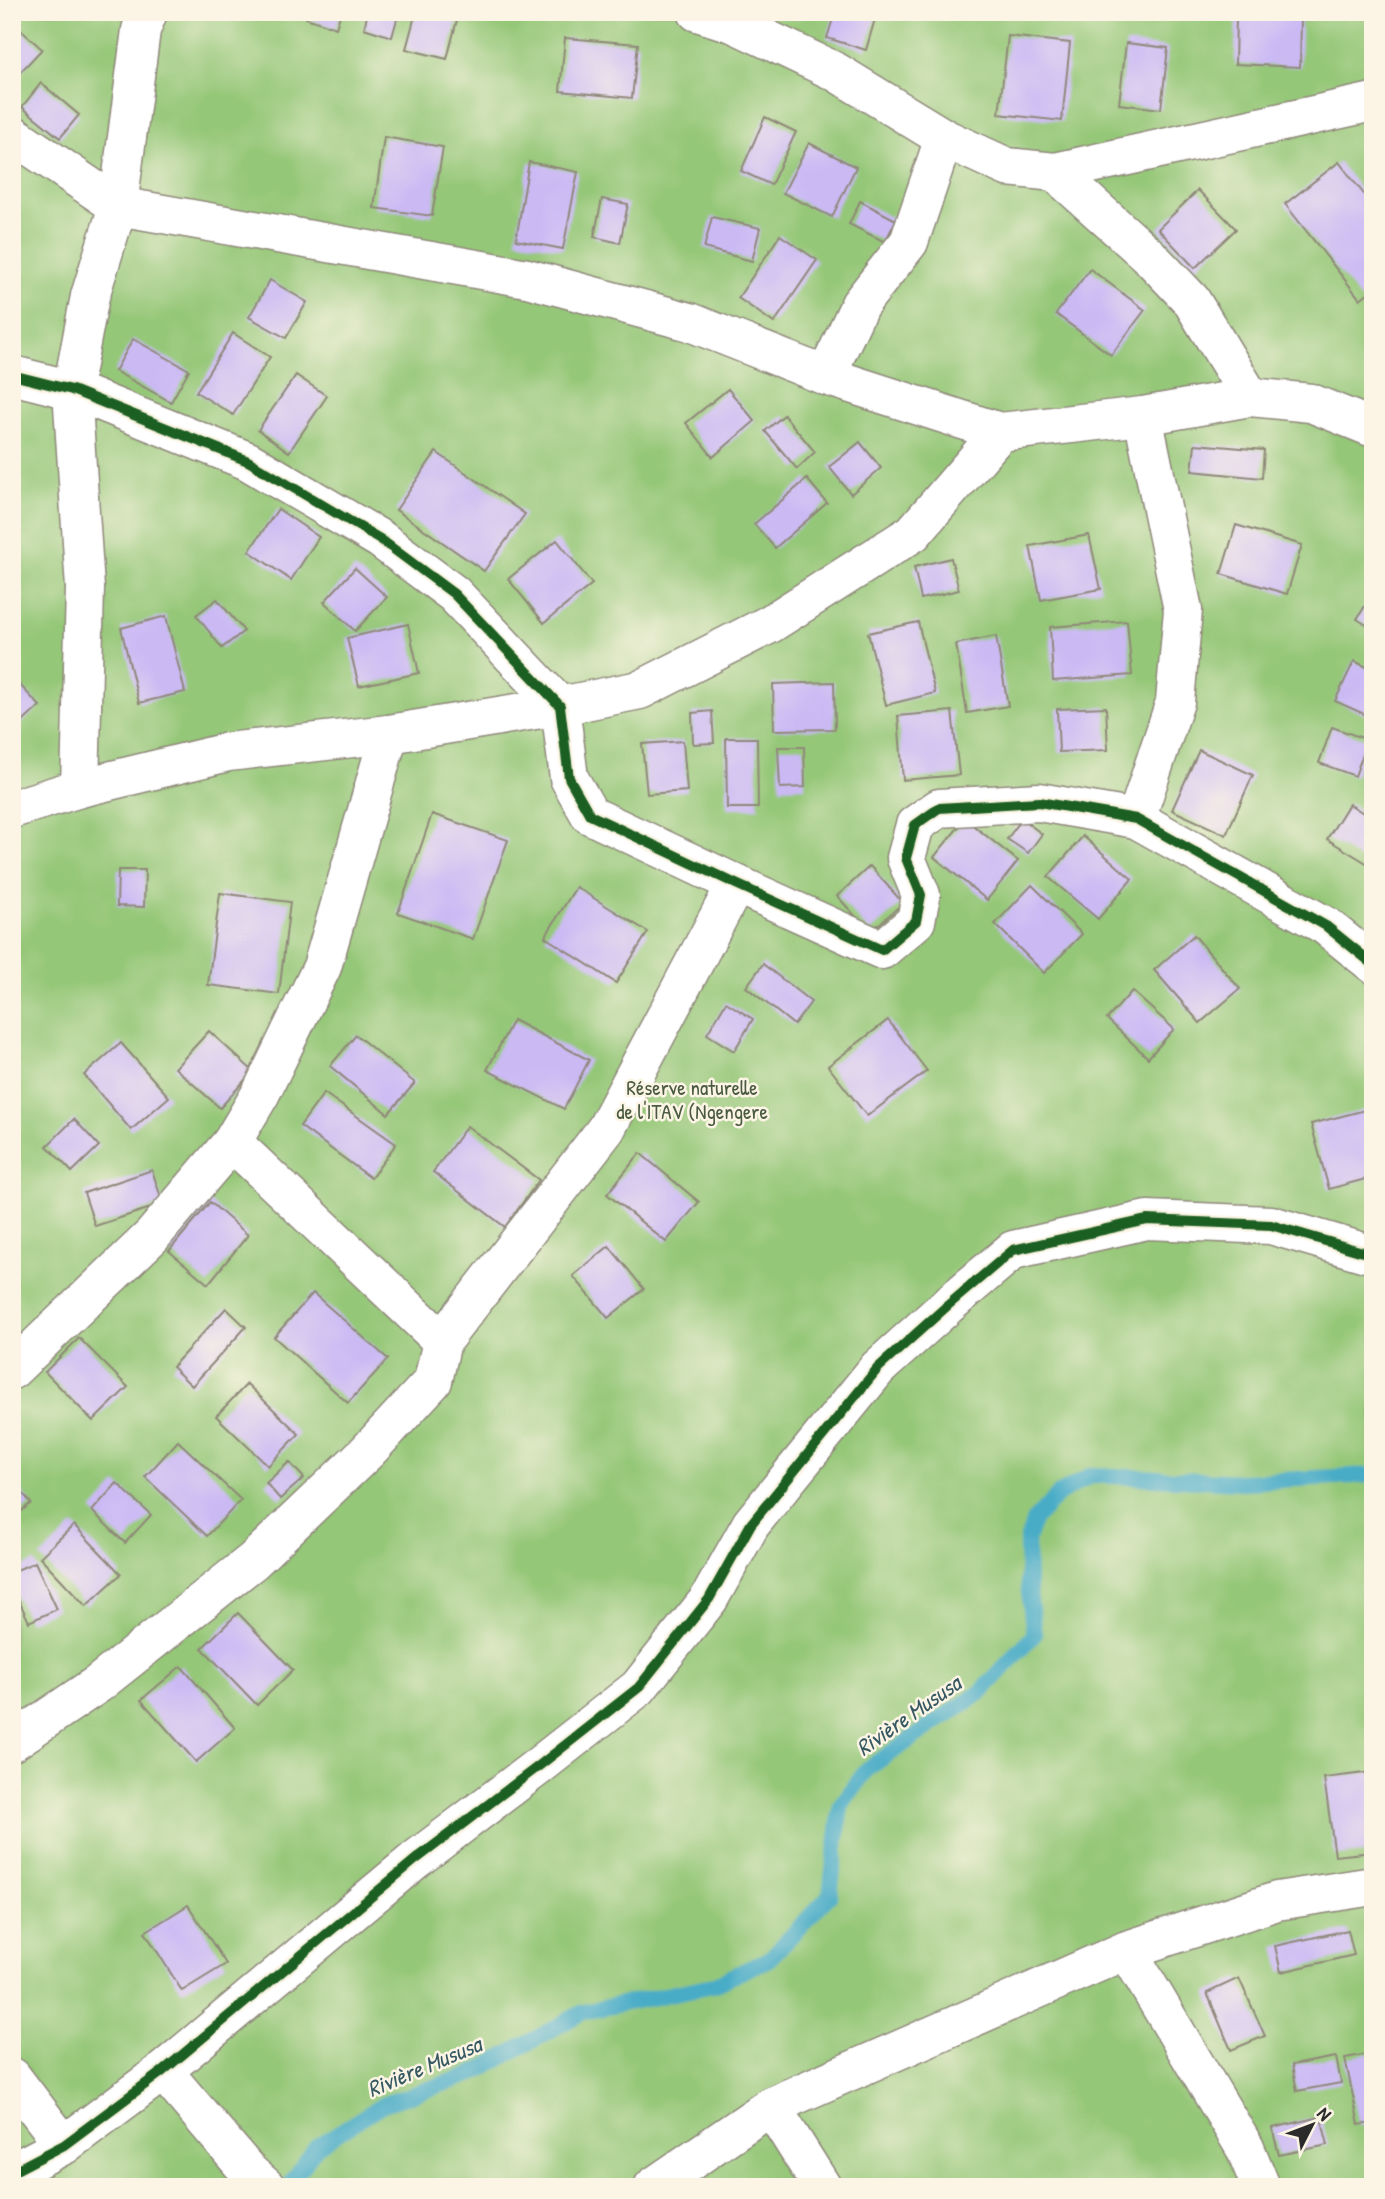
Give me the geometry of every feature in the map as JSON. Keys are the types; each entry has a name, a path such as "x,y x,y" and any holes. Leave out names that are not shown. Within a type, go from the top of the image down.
{"street":[{"path":"80,788 85,588 72,390 90,296 118,206 141,30 148,12"},
{"path":"697,12 735,24 836,72 944,138 1007,167 1055,172 1373,102"},
{"path":"12,134 118,206 527,278 690,322 826,376 1000,432 1143,416 1250,397 1311,403 1373,428"},
{"path":"826,376 860,304 909,242 944,138"},
{"path":"1055,172 1111,220 1191,300 1250,397"},
{"path":"12,375 72,390 248,461 380,539 454,594 560,706 569,778 590,815 882,950 916,921 921,895 906,858 915,825 939,808 1039,802 1136,819 1325,926 1373,964"},
{"path":"1136,819 1175,702 1183,610 1143,416"},
{"path":"12,809 80,788 228,752 389,734 640,690 770,624 913,533 1000,432"},
{"path":"12,1370 152,1236 232,1142 261,1093 322,967 389,734"},
{"path":"12,1742 98,1685 253,1561 368,1451 433,1381 442,1342 606,1129 736,884"},
{"path":"232,1142 442,1342"},
{"path":"12,2172 64,2145 163,2071 415,1860 638,1688 709,1599 751,1524 878,1368 1013,1250 1147,1220 1271,1224 1373,1255"},
{"path":"653,2187 771,2106 1127,1950 1277,1901 1373,1886"},
{"path":"1127,1950 1245,2148 1261,2187"},
{"path":"163,2071 257,2179"},
{"path":"12,2077 64,2145"},
{"path":"771,2106 822,2187"}],"green space":[{"name":"Réserve naturelle de l'ITAV (Ngengere","path":"12,12 1373,12 1373,2187 12,2187"}],"building":[{"path":"307,12 341,12 336,28 306,18"},
{"path":"368,12 399,12 392,37 364,28"},
{"path":"416,12 459,12 447,59 406,49"},
{"path":"768,12 799,12 798,19"},
{"path":"835,12 877,12 866,50 827,38"},
{"path":"1236,17 1301,19 1300,67 1235,64"},
{"path":"12,22 42,49 12,81"},
{"path":"1008,36 1070,43 1062,121 999,114"},
{"path":"565,38 638,44 632,98 560,91"},
{"path":"1126,43 1168,48 1161,109 1119,104"},
{"path":"41,83 79,115 60,138 22,107"},
{"path":"765,117 796,132 771,185 741,171"},
{"path":"384,137 443,147 432,216 374,208"},
{"path":"809,143 856,167 832,217 783,193"},
{"path":"529,162 578,172 563,249 516,240"},
{"path":"1339,162 1373,206 1373,289 1360,299 1285,204"},
{"path":"1198,190 1236,229 1195,268 1158,229"},
{"path":"602,199 628,204 620,243 594,237"},
{"path":"860,201 896,220 885,242 849,224"},
{"path":"712,217 760,228 752,261 704,248"},
{"path":"780,235 817,260 774,323 738,298"},
{"path":"1090,269 1145,310 1111,355 1056,314"},
{"path":"270,280 307,302 286,338 249,317"},
{"path":"233,333 270,357 233,415 196,392"},
{"path":"133,339 189,370 171,402 115,371"},
{"path":"296,375 327,396 289,452 258,430"},
{"path":"728,389 755,421 713,457 686,423"},
{"path":"784,415 815,452 797,469 765,431"},
{"path":"860,442 881,468 851,494 829,467"},
{"path":"1195,444 1264,450 1262,478 1192,471"},
{"path":"436,452 525,514 484,571 396,510"},
{"path":"807,479 827,503 775,548 754,524"},
{"path":"278,509 319,537 291,580 249,551"},
{"path":"1236,525 1302,545 1287,594 1221,574"},
{"path":"1089,535 1101,589 1041,600 1030,546"},
{"path":"557,540 592,584 544,623 508,579"},
{"path":"951,558 959,590 921,599 914,567"},
{"path":"355,568 387,597 355,631 324,602"},
{"path":"1373,593 1373,629 1357,619"},
{"path":"217,599 244,631 222,648 196,615"},
{"path":"166,616 185,692 139,703 121,628"},
{"path":"1127,621 1132,675 1053,681 1050,627"},
{"path":"918,622 935,693 886,705 868,633"},
{"path":"408,624 419,673 359,686 347,638"},
{"path":"996,636 1008,706 967,713 956,644"},
{"path":"1354,661 1373,670 1373,718 1335,701"},
{"path":"12,677 40,706 12,732"},
{"path":"834,682 835,729 774,730 773,684"},
{"path":"1106,707 1108,750 1059,752 1057,709"},
{"path":"712,711 714,743 693,744 692,713"},
{"path":"952,711 959,775 903,780 898,716"},
{"path":"1332,727 1368,740 1355,776 1319,763"},
{"path":"726,738 757,738 758,808 727,808"},
{"path":"683,741 687,791 647,794 642,744"},
{"path":"778,747 804,747 805,787 780,788"},
{"path":"1199,750 1253,775 1226,835 1172,810"},
{"path":"1349,804 1373,819 1373,867 1327,839"},
{"path":"432,814 508,840 473,939 398,913"},
{"path":"965,819 1018,861 987,900 934,857"},
{"path":"1022,819 1042,834 1028,853 1007,839"},
{"path":"1083,836 1132,879 1098,919 1048,877"},
{"path":"870,866 903,903 870,932 837,896"},
{"path":"118,870 145,870 144,907 117,906"},
{"path":"1032,885 1082,934 1044,973 995,924"},
{"path":"576,887 648,932 616,983 545,937"},
{"path":"220,893 290,902 279,994 208,985"},
{"path":"1194,935 1240,989 1200,1023 1154,970"},
{"path":"763,964 811,1002 794,1025 746,987"},
{"path":"1132,991 1174,1029 1148,1058 1107,1019"},
{"path":"726,1002 753,1019 734,1051 707,1034"},
{"path":"513,1020 589,1060 564,1109 487,1070"},
{"path":"888,1020 927,1071 867,1116 828,1066"},
{"path":"209,1031 253,1071 220,1108 175,1068"},
{"path":"356,1035 415,1083 388,1114 330,1066"},
{"path":"121,1043 169,1097 131,1130 84,1075"},
{"path":"324,1093 396,1144 371,1178 300,1126"},
{"path":"1373,1108 1373,1177 1329,1189 1311,1124"},
{"path":"74,1119 99,1146 72,1172 47,1146"},
{"path":"467,1126 539,1180 505,1227 433,1172"},
{"path":"640,1153 699,1202 666,1242 607,1194"},
{"path":"152,1170 163,1204 95,1226 84,1193"},
{"path":"210,1202 248,1235 208,1284 169,1251"},
{"path":"609,1246 644,1289 608,1318 573,1276"},
{"path":"313,1293 388,1359 348,1403 274,1337"},
{"path":"226,1308 246,1327 192,1386 172,1367"},
{"path":"79,1338 128,1387 93,1421 45,1372"},
{"path":"247,1384 299,1434 268,1466 216,1416"},
{"path":"178,1441 241,1500 207,1536 145,1477"},
{"path":"289,1462 304,1478 280,1499 266,1483"},
{"path":"12,1480 31,1503 12,1519"},
{"path":"117,1483 151,1515 125,1543 92,1511"},
{"path":"74,1525 121,1574 86,1606 40,1557"},
{"path":"35,1562 57,1609 29,1622 12,1586 12,1572"},
{"path":"238,1613 293,1670 257,1705 202,1648"},
{"path":"181,1666 235,1728 196,1762 141,1700"},
{"path":"1373,1772 1373,1852 1335,1856 1324,1778"},
{"path":"188,1905 226,1964 182,1991 145,1932"},
{"path":"1348,1930 1354,1955 1281,1972 1275,1946"},
{"path":"1239,1978 1265,2036 1231,2050 1207,1993"},
{"path":"1373,2053 1373,2123 1359,2125 1345,2058"},
{"path":"1336,2057 1341,2083 1297,2091 1292,2065"},
{"path":"1321,2117 1328,2145 1279,2155 1272,2128"}],"waterway":[{"name":"Rivière Mususa","path":"287,2187 317,2146 384,2104 473,2074 583,2012 713,1985 769,1959 830,1895 841,1805 868,1768 981,1692 1034,1635 1028,1584 1027,1539 1035,1519 1059,1494 1091,1475 1243,1482 1373,1475"}],"cycle path":[{"path":"12,375 72,390 248,461 380,539 454,594 560,706 569,778 590,815 882,950 916,921 921,895 906,858 915,825 939,808 1039,802 1136,819 1326,926 1373,964"},
{"path":"12,2172 64,2145 163,2071 415,1860 638,1688 709,1599 751,1524 878,1368 1013,1250 1147,1220 1271,1225 1373,1255"}]}
